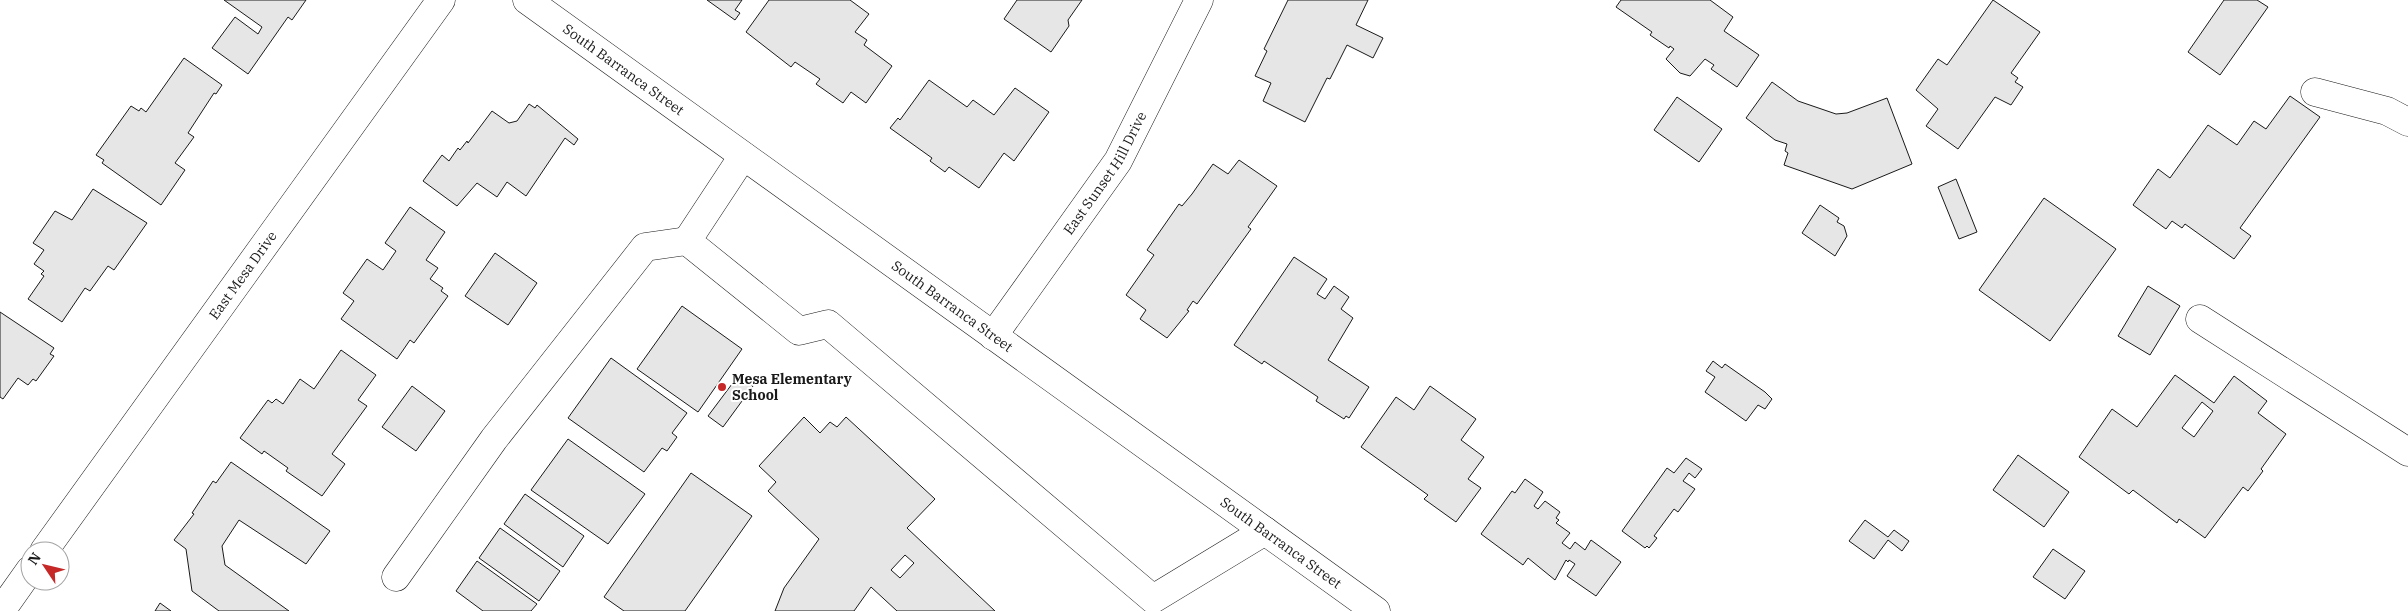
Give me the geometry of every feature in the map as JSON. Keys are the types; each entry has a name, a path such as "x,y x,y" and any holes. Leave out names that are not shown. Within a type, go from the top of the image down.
{"street":[{"name":"East Mesa Drive","path":"51,541 441,0"},
{"name":"South Barranca Street","path":"527,0 1376,611"},
{"name":"East Sunset Hill Drive","path":"993,336 1118,161 1199,0"},
{"path":"2315,92 2387,111 2408,122"},
{"path":"687,241 744,156"},
{"path":"396,576 494,439 645,247 687,241 799,331 828,324 1153,599 1265,531"},
{"path":"2200,319 2408,452"},
{"path":"1,611 20,584"}],"building":[{"path":"224,0 306,0 292,20 288,17 248,74 212,48 235,17 258,34 262,27"},
{"path":"707,0 742,0 735,10 740,13 735,20"},
{"path":"769,0 850,0 869,14 855,32 867,40 864,45 892,66 866,103 851,92 843,103 816,84 820,79 795,62 791,67 746,32"},
{"path":"1017,0 1082,0 1068,20 1069,26 1051,52 1004,19"},
{"path":"1288,0 1368,0 1356,25 1383,38 1373,58 1347,45 1330,79 1327,78 1305,122 1263,101 1271,83 1255,76 1267,51 1264,49"},
{"path":"1621,0 1710,0 1733,17 1724,31 1759,55 1737,87 1711,69 1714,65 1705,59 1690,76 1680,73 1666,59 1674,49 1670,46 1669,48 1650,35 1652,32 1616,7"},
{"path":"1993,0 2040,32 2011,73 2018,78 2015,82 2023,87 2011,105 1995,97 1958,149 1926,126 1938,109 1916,90 1938,59 1947,65"},
{"path":"2224,0 2257,0 2268,7 2220,75 2188,52"},
{"path":"184,58 222,85 216,94 214,93 188,133 194,137 175,163 185,170 161,205 102,163 104,160 96,155 131,106 139,111 141,108 146,112"},
{"path":"929,80 967,107 973,100 994,115 1015,88 1049,112 1014,161 1004,153 979,188 949,167 945,172 930,161 932,158 890,128 898,118 900,120"},
{"path":"1772,82 1798,101 1836,114 1847,113 1887,98 1912,164 1852,189 1784,165 1788,153 1785,151 1787,144 1775,140 1746,118"},
{"path":"2290,96 2320,117 2240,228 2251,236 2234,259 2185,224 2182,228 2172,221 2166,229 2133,205 2158,169 2170,178 2208,125 2237,145 2254,121 2266,129"},
{"path":"1677,97 1722,129 1699,162 1654,130"},
{"path":"529,104 535,108 537,105 578,139 574,145 565,138 526,196 507,182 497,197 477,183 457,206 423,181 442,155 449,161 458,148 460,150 467,141 468,143 492,111 509,123 517,121"},
{"path":"1239,160 1277,186 1248,227 1251,229 1197,304 1193,301 1187,310 1189,311 1167,338 1140,319 1146,310 1126,295 1154,255 1147,250 1179,204 1182,206 1213,164 1228,174"},
{"path":"1956,179 1977,232 1959,239 1938,187"},
{"path":"93,189 147,223 114,270 108,266 90,291 85,288 62,322 28,299 44,276 41,274 44,271 34,264 44,250 33,243 55,211 72,220"},
{"path":"2044,198 2116,249 2050,341 1979,290"},
{"path":"1820,205 1839,218 1837,222 1844,226 1847,236 1835,256 1802,233"},
{"path":"410,207 445,232 426,260 438,268 430,279 443,288 441,291 448,296 414,343 410,340 397,359 341,319 354,301 343,293 367,259 383,270 396,251 385,243"},
{"path":"495,253 537,283 508,325 465,296"},
{"path":"1294,257 1327,279 1317,294 1325,299 1334,286 1349,297 1341,309 1353,318 1328,360 1369,387 1349,418 1346,416 1344,419 1316,401 1318,397 1264,361 1262,364 1234,345"},
{"path":"2148,286 2180,306 2150,355 2118,336"},
{"path":"682,306 742,349 698,412 637,369"},
{"path":"0,312 54,348 50,354 54,356 36,381 33,379 28,385 18,378 3,399 0,397"},
{"path":"341,350 376,375 358,400 367,406 332,454 345,464 322,496 286,471 288,468 264,451 262,454 240,438 268,400 272,403 276,399 283,404 300,379 314,389"},
{"path":"611,358 687,413 672,433 677,437 667,451 662,448 644,472 568,418"},
{"path":"1713,361 1722,368 1725,364 1765,392 1772,399 1765,409 1758,405 1746,421 1705,392 1715,377 1706,371"},
{"path":"2175,375 2214,403 2234,376 2267,401 2258,413 2286,434 2248,491 2243,487 2205,538 2179,519 2177,523 2133,490 2129,494 2079,457 2112,409 2137,427","holes":["2202,402 2213,411 2194,437 2182,428"]},
{"path":"738,376 753,386 723,427 708,416"},
{"path":"412,386 445,411 416,451 382,427"},
{"path":"1430,386 1476,419 1461,440 1484,457 1468,479 1481,488 1456,522 1424,499 1428,495 1361,447 1396,397 1414,410"},
{"path":"804,417 820,433 830,422 837,427 846,417 935,499 907,528 995,611 897,611 871,587 854,611 775,611 784,588 819,539 768,491 776,482 759,466","holes":["905,555 914,563 900,578 891,570"]},
{"path":"568,439 645,494 608,544 531,490"},
{"path":"2018,455 2069,492 2044,527 1993,490"},
{"path":"1686,458 1702,469 1695,478 1689,473 1683,481 1695,489 1678,512 1674,509 1654,536 1657,538 1649,548 1647,546 1645,548 1622,531 1667,468 1674,473"},
{"path":"231,462 330,531 306,564 239,520 222,546 225,565 289,611 219,611 192,591 186,549 174,540 194,514 192,513 213,481 216,483"},
{"path":"691,473 752,516 685,611 624,611 604,597"},
{"path":"1525,479 1543,492 1534,506 1538,509 1545,501 1560,512 1556,518 1559,520 1556,523 1570,533 1562,543 1570,549 1575,542 1585,550 1591,540 1621,562 1596,596 1567,576 1575,564 1569,560 1568,562 1566,560 1555,580 1528,558 1523,565 1481,534 1512,491 1515,493"},
{"path":"525,494 584,536 563,567 504,524"},
{"path":"1865,520 1888,537 1894,530 1909,541 1902,551 1888,540 1874,559 1849,541"},
{"path":"500,528 560,571 539,601 479,558"},
{"path":"2053,549 2085,571 2065,599 2033,577"},
{"path":"477,561 537,604 531,611 483,611 456,591"},
{"path":"160,603 171,611 155,611"}],"place":[{"name":"Mesa Elementary School","path":"722,387"}]}
